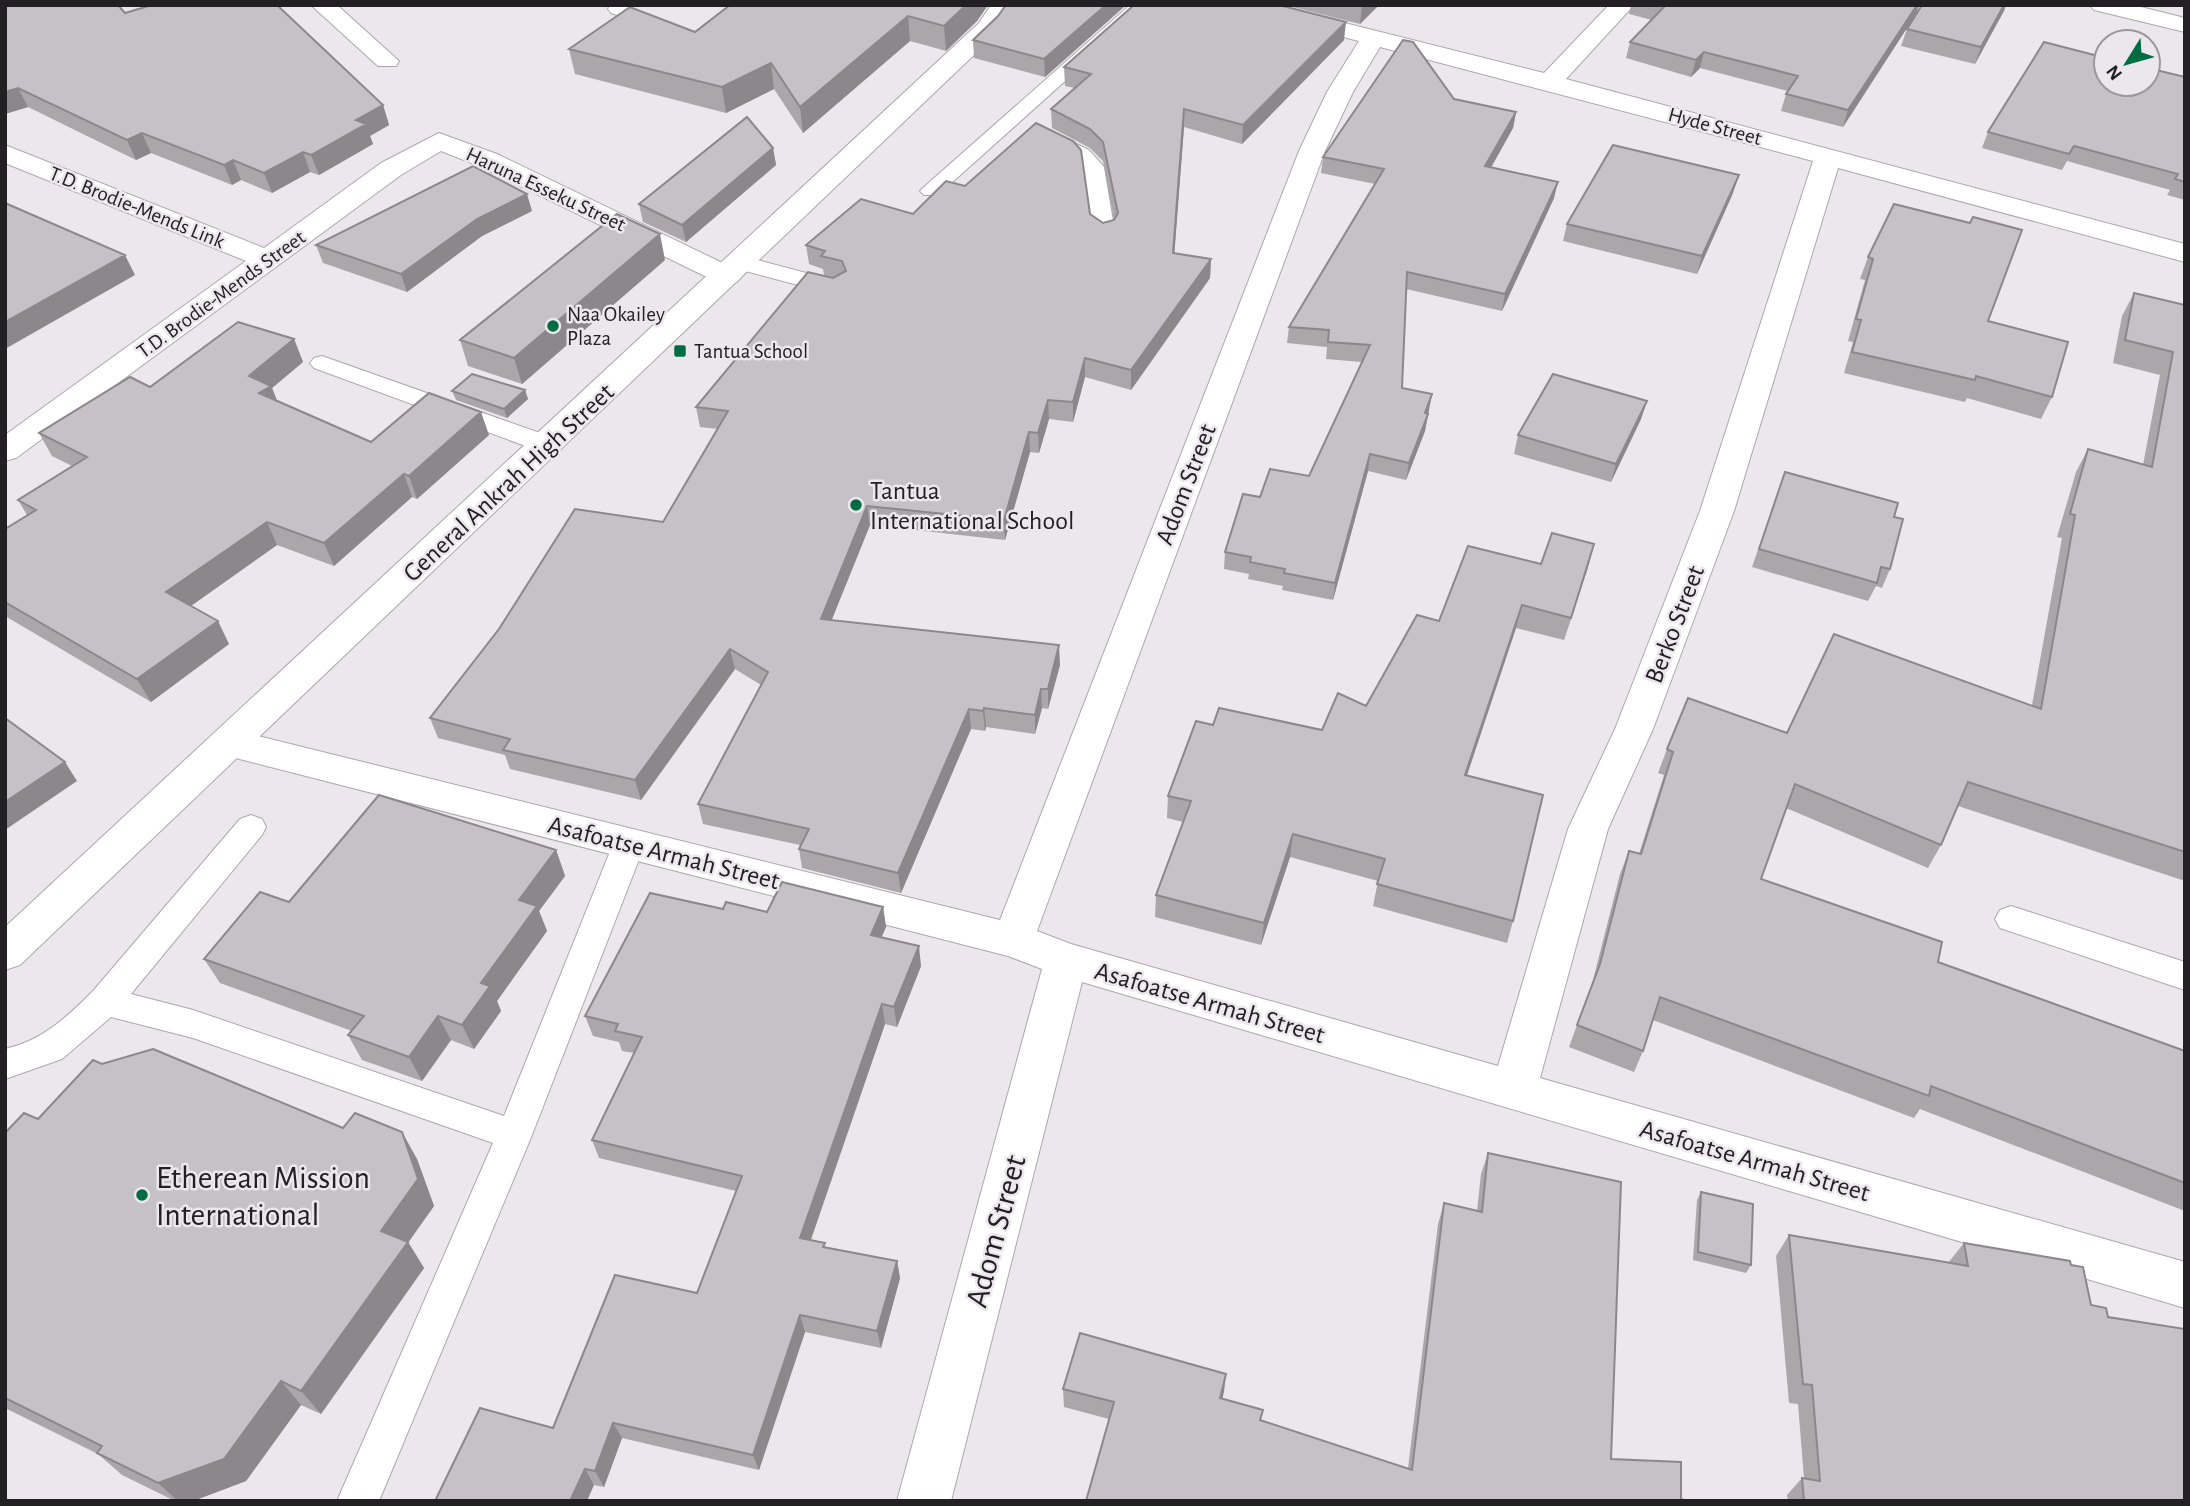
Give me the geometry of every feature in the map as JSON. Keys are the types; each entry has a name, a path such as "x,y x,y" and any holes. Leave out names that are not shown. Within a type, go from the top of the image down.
{"street":[{"path":"323,5 387,61"},
{"name":"General Ankrah High Street","path":"5,953 735,269 988,28 1003,5"},
{"name":"Hyde Street","path":"1244,5 1549,82 2185,253"},
{"path":"1549,82 1622,5"},
{"path":"2102,5 2185,25"},
{"name":"Adom Street","path":"1013,940 1312,150 1340,92 1374,36"},
{"name":"Haruna Esseku Street","path":"439,141 735,269"},
{"name":"T.D. Brodie-Mends Street","path":"5,451 391,169 439,141"},
{"name":"T.D. Brodie-Mends Link","path":"5,153 268,260"},
{"name":"Berko Street","path":"1514,1089 1588,829 1634,729 1717,511 1828,157"},
{"name":"Asafoatse Armah Street","path":"230,743 1013,940 1066,960 2185,1285"},
{"name":"Adom Street","path":"924,1501 1066,960"}],"lane":[{"path":"931,191 1141,5"},
{"path":"1013,118 1082,154 1094,167 1104,233"},
{"path":"735,269 836,288"},
{"path":"322,363 548,445"},
{"path":"5,1064 36,1057 63,1043 105,1001 251,827"},
{"path":"358,1501 514,1135 629,844"},
{"path":"2011,919 2185,976"},
{"path":"105,1001 193,1024 514,1135"}],"building":[{"path":"5,5 118,5 125,13 152,5 277,5 383,105 356,120 366,124 311,155 303,152 264,173 233,160 224,165 142,133 127,140 18,88 5,92"},
{"path":"730,5 966,5 944,26 908,16 800,107 771,63 722,87 569,49 630,7 695,32"},
{"path":"1006,5 1106,5 1044,59 973,40"},
{"path":"1134,5 1279,5 1346,22 1243,125 1184,109 1173,253 1211,259 1131,370 1085,358 1073,402 1048,400 1038,433 1029,432 1004,520 867,506 821,619 1059,645 1048,689 1041,689 1035,715 984,708 983,711 969,709 898,873 799,849 809,829 698,804 768,672 730,649 635,780 503,750 510,739 430,718 499,629 575,509 663,522 728,411 696,407 808,272 833,278 846,271 842,261 821,256 825,251 806,245 861,199 913,214 946,181 965,186 1036,123 1073,141 1081,150 1090,214 1103,223 1114,220 1118,213 1103,142 1090,129 1051,109 1091,74 1064,67"},
{"path":"1662,5 1917,5 1848,110 1786,94 1798,76 1704,52 1696,60 1630,42 1665,6"},
{"path":"1922,5 2004,5 1981,47 1907,29"},
{"path":"1403,40 1413,42 1454,99 1516,112 1485,166 1558,182 1505,294 1407,272 1402,388 1432,394 1425,413 1428,414 1409,463 1370,454 1335,583 1284,573 1285,569 1250,562 1251,557 1225,552 1243,494 1260,497 1270,469 1309,476 1370,345 1328,342 1329,330 1289,327 1384,169 1323,157"},
{"path":"2044,42 2092,54 2092,98 2162,98 2162,71 2185,77 2185,182 2175,179 2178,174 2074,146 2069,154 1988,132"},
{"path":"747,117 773,148 682,225 639,204"},
{"path":"1613,145 1739,175 1702,256 1567,224"},
{"path":"473,166 527,194 477,219 401,274 316,245"},
{"path":"5,203 125,255 5,322"},
{"path":"1894,204 1970,223 1973,217 2022,230 1988,321 2068,342 2052,397 1976,376 1975,380 1852,352 1861,320 1856,319 1873,259 1868,257"},
{"path":"617,214 660,234 514,358 460,340"},
{"path":"2134,293 2185,305 2185,852 1968,782 1941,845 1795,784 1761,879 1942,942 1938,962 2185,1051 2185,1183 1931,1086 1929,1096 1660,997 1643,1051 1577,1025 1600,964 1629,851 1641,854 1673,752 1667,749 1688,698 1787,733 1834,634 2041,709 2075,515 2070,514 2088,449 2152,467 2173,352 2125,340"},
{"path":"238,322 294,339 249,376 271,386 259,393 371,442 429,393 481,412 409,476 404,474 324,543 267,522 166,592 218,621 137,679 5,602 5,529 36,510 18,500 87,457 39,433 130,377 150,387"},
{"path":"472,374 525,390 504,409 452,391"},
{"path":"1553,374 1647,401 1616,464 1518,435"},
{"path":"1785,472 1898,503 1894,517 1903,519 1890,569 1881,567 1877,583 1759,549"},
{"path":"1552,533 1594,544 1571,618 1522,605 1465,775 1543,795 1513,921 1377,884 1385,859 1293,834 1264,923 1156,895 1191,801 1168,796 1196,721 1213,725 1219,708 1322,730 1338,693 1366,706 1417,615 1439,621 1468,546 1541,564"},
{"path":"5,718 65,762 5,802"},
{"path":"379,795 556,850 519,900 537,906 481,983 490,986 462,1025 438,1016 409,1057 348,1035 364,1016 204,959 260,892 289,902"},
{"path":"782,882 883,907 871,935 919,946 894,1007 882,1004 800,1238 825,1243 823,1247 897,1261 877,1331 800,1315 753,1455 613,1423 595,1471 585,1469 570,1501 435,1501 480,1408 553,1428 615,1275 697,1293 742,1176 592,1140 642,1037 615,1031 618,1024 585,1016 650,893 723,909 726,902 767,912"},
{"path":"153,1049 343,1128 355,1113 402,1132 418,1179 381,1231 408,1242 301,1391 281,1381 224,1459 158,1483 97,1453 102,1446 5,1398 5,1133 24,1113 38,1119 93,1060 102,1064"},
{"path":"1488,1153 1621,1182 1611,1459 1681,1462 1681,1499 1687,1501 1086,1501 1114,1402 1063,1389 1080,1333 1226,1374 1220,1398 1263,1410 1260,1420 1412,1470 1444,1203 1482,1212"},
{"path":"1701,1192 1753,1204 1751,1265 1698,1252"},
{"path":"1789,1235 1968,1266 1964,1243 2070,1261 2071,1265 2083,1267 2091,1305 2106,1308 2108,1317 2185,1329 2185,1501 1804,1501 1802,1478 1820,1481 1812,1385 1803,1384"}],"place":[{"name":"Naa Okailey Plaza","path":"553,326"},
{"name":"Tantua School","path":"680,351"},
{"name":"Tantua International School","path":"856,505"},
{"name":"Etherean Mission International","path":"142,1195"}]}
